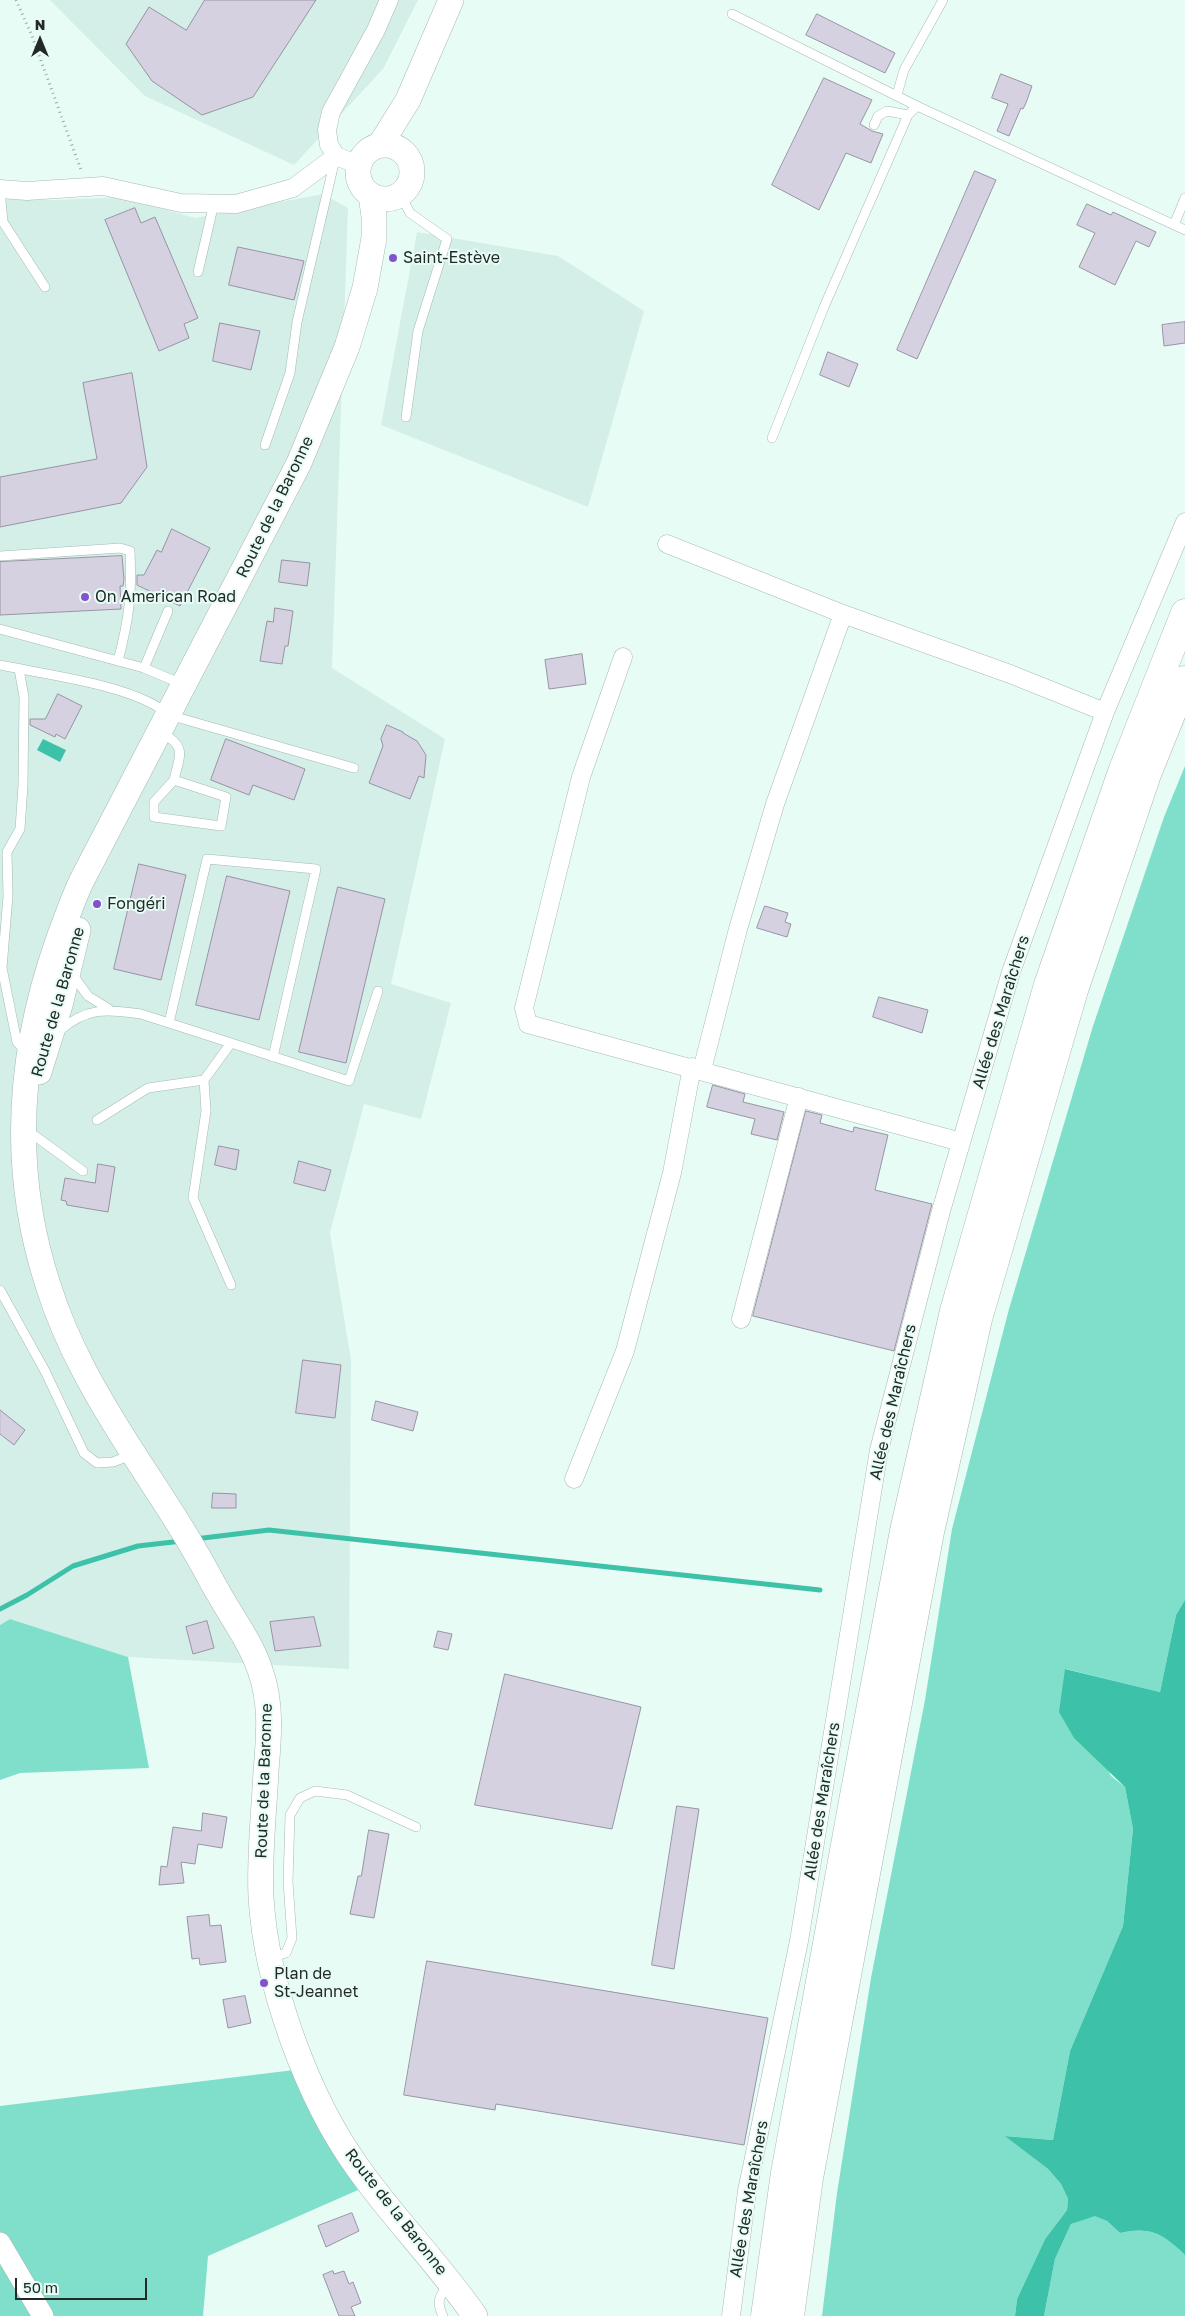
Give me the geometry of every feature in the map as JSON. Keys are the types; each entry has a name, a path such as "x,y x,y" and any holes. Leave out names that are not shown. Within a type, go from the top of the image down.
{"highway":[{"path":"765,2316 787,2163 856,1785 904,1531 954,1311 1048,985 1122,772 1185,613"},
{"path":"790,2316 813,2159 926,1551 978,1319 1074,990 1147,774 1185,680"}],"main road":[{"path":"380,145 398,148 405,154 412,170 411,180 407,188 399,195 384,199 371,195 362,185 358,172 359,165 366,152 380,145 408,100 452,0"},
{"path":"405,154 408,100"},
{"name":"Route de la Baronne","path":"371,195 374,216 371,260"},
{"name":"Route de la Baronne","path":"399,195 371,260 347,347 299,463 74,896 46,976 28,1055 24,1086 24,1166 32,1220 48,1286 86,1377 196,1552 245,1638 259,1666 267,1692 269,1723 261,1851 262,1897 270,1958 282,2010 297,2048 334,2128 357,2167 451,2282 475,2316"},
{"name":"Route de la Baronne","path":"24,1130 34,1087 60,1005 71,955 99,851"}],"street":[{"path":"359,165 336,156 329,145 327,130 331,112 376,30 388,0"},
{"path":"0,190 27,191 103,186 181,203 236,204 293,188 336,156"},
{"name":"Allée des Maraîchers","path":"731,2316 748,2191 799,1941 879,1450 941,1211 1011,972 1105,712 1185,522"},
{"path":"667,544 843,614 1010,674 1105,712"},
{"path":"574,1479 625,1351 672,1173 697,1069 738,929 776,804 843,614"},
{"path":"623,657 581,777 524,1008 528,1024 961,1142"},
{"path":"741,1319 799,1097"},
{"path":"0,2243 43,2316"}],"lane":[{"path":"897,95 904,70 943,0"},
{"path":"732,14 917,106 1185,230"},
{"path":"772,438 824,307 908,115 917,106"},
{"path":"874,125 878,116 887,111 908,115"},
{"path":"265,445 290,373 299,313 336,156"},
{"path":"0,190 3,222 45,287"},
{"path":"399,195 410,214 447,239 418,331 406,417"},
{"path":"1174,225 1185,198"},
{"path":"198,272 214,204"},
{"path":"0,556 120,548 130,551 132,591 128,623 118,661"},
{"path":"144,668 168,611"},
{"path":"0,629 144,668 184,686"},
{"path":"0,666 74,679 158,705 181,753 174,780 154,802 154,817 221,826 226,797 174,780"},
{"path":"19,669 24,697 23,785 20,829 4,852 8,896 2,968 17,1042 28,1055"},
{"path":"165,723 354,768"},
{"path":"169,1023 207,859 316,869 273,1057"},
{"path":"71,955 72,974 88,996 109,1009"},
{"path":"46,976 50,990 60,1005 69,1009 88,1012 109,1009 141,1014 349,1081 378,991"},
{"path":"50,1039 72,1020 88,1012"},
{"path":"231,1043 204,1080 206,1111 193,1198 231,1285"},
{"path":"97,1120 148,1088 204,1080"},
{"path":"24,1130 83,1170"},
{"path":"0,1290 45,1371 84,1453 98,1463 113,1462 134,1455"},
{"path":"270,1958 286,1953 292,1938 288,1882 290,1815 300,1798 315,1791 347,1795 416,1827"},
{"path":"443,2316 438,2306 440,2295 451,2282"}],"path":[{"path":"16,0 32,36 88,187"}],"shaded area":[{"path":"50,0 418,0 383,69 294,165 145,96"},
{"path":"323,194 348,208 332,668 445,739 391,984 451,1003 421,1119 364,1104 330,1233 351,1360 349,1669 128,1657 10,1619 0,1625 0,199 55,200 122,197 195,218"},
{"path":"417,232 558,256 644,311 588,507 381,425"},
{"path":"43,739 66,750 60,762 37,750"},
{"path":"1185,766 1185,1600 1176,1615 1160,1692 1066,1669 1111,1776 1125,1787 1133,1829 1123,1926 1070,2051 1053,2140 1006,2136 1048,2169 1061,2184 1068,2199 1067,2210 1045,2239 1017,2299 1015,2316 822,2316 837,2193 871,1978 925,1700 952,1529 1009,1309 1093,1026 1164,817"},
{"path":"1185,1600 1185,2255 1163,2237 1148,2231 1120,2233 1107,2221 1095,2216 1071,2224 1055,2259 1044,2316 1015,2316 1017,2299 1045,2239 1067,2210 1068,2199 1061,2184 1048,2169 1005,2136 1053,2140 1070,2051 1123,1926 1133,1829 1125,1787 1074,1738 1059,1712 1065,1669 1160,1692 1176,1615"},
{"path":"10,1619 128,1657 149,1768 20,1773 0,1780 0,1625"},
{"path":"294,2070 321,2128 358,2190 208,2256 203,2316 0,2316 0,2106"},
{"path":"1095,2215 1107,2221 1120,2233 1148,2231 1163,2237 1185,2255 1185,2316 1044,2316 1055,2259 1071,2224"}],"building":[{"path":"205,0 316,0 253,97 202,115 152,81 126,44 149,7 186,30"},
{"path":"817,14 895,53 885,73 806,35"},
{"path":"1001,74 1032,86 1026,103 1023,109 1021,108 1009,136 997,131 1008,104 992,98"},
{"path":"824,78 872,100 860,124 872,131 883,134 871,163 846,153 819,210 772,185"},
{"path":"975,171 996,180 917,359 897,350"},
{"path":"1087,204 1111,215 1113,212 1156,232 1149,247 1136,241 1115,285 1079,267 1095,233 1077,225"},
{"path":"135,208 141,223 155,217 198,318 184,324 189,338 159,351 105,220"},
{"path":"238,247 304,261 294,300 229,285"},
{"path":"1185,322 1185,343 1164,346 1162,325"},
{"path":"220,323 260,331 251,370 213,361"},
{"path":"828,352 858,364 849,387 820,375"},
{"path":"132,373 147,467 121,503 0,527 0,477 97,459 83,383"},
{"path":"172,529 210,548 180,606 137,585 137,575 144,575 157,550 161,552"},
{"path":"122,556 124,579 123,586 120,586 121,609 0,615 0,562"},
{"path":"282,560 310,563 307,586 279,582"},
{"path":"275,608 293,611 288,646 285,646 282,664 260,661 267,621 273,622"},
{"path":"582,654 586,684 549,689 545,660"},
{"path":"58,694 82,706 65,739 56,734 55,737 30,725 30,719 45,719"},
{"path":"387,725 417,741 426,755 424,778 419,776 410,799 369,783 383,746 381,739"},
{"path":"226,739 305,769 294,800 253,785 249,795 211,780"},
{"path":"139,864 186,875 161,980 114,969"},
{"path":"227,876 290,891 259,1020 196,1005"},
{"path":"338,887 385,899 346,1063 299,1052"},
{"path":"765,906 788,913 785,922 791,924 787,937 757,928"},
{"path":"879,997 928,1010 922,1033 873,1017"},
{"path":"713,1085 745,1094 743,1102 784,1112 777,1140 751,1134 755,1119 707,1107"},
{"path":"806,1111 822,1115 820,1123 853,1132 854,1127 888,1135 875,1190 932,1204 894,1351 753,1316"},
{"path":"219,1146 239,1150 236,1170 215,1165"},
{"path":"299,1161 331,1170 325,1191 294,1183"},
{"path":"98,1164 115,1167 108,1212 67,1205 66,1201 61,1200 65,1178 95,1183"},
{"path":"303,1360 341,1365 335,1418 296,1413"},
{"path":"376,1401 418,1412 413,1431 372,1420"},
{"path":"0,1410 25,1430 14,1445 0,1434"},
{"path":"213,1493 236,1494 236,1508 212,1508"},
{"path":"314,1617 321,1646 275,1651 270,1622"},
{"path":"207,1621 214,1648 193,1654 186,1627"},
{"path":"438,1631 452,1634 448,1650 434,1647"},
{"path":"505,1674 641,1707 612,1829 475,1805"},
{"path":"677,1806 699,1809 674,1969 652,1965"},
{"path":"203,1813 227,1817 222,1848 198,1844 195,1864 181,1862 184,1883 159,1885 161,1866 167,1867 173,1827 201,1831"},
{"path":"369,1830 389,1834 374,1918 350,1914 358,1876 361,1876"},
{"path":"209,1915 210,1926 221,1925 226,1962 200,1965 199,1958 192,1959 187,1917"},
{"path":"427,1961 768,2018 744,2145 496,2104 495,2110 404,2095"},
{"path":"245,1996 251,2023 228,2028 223,2000"},
{"path":"352,2213 359,2231 326,2247 318,2226"},
{"path":"333,2271 334,2274 344,2271 349,2284 353,2282 361,2303 351,2307 355,2316 339,2316 323,2275"}],"waterway":[{"path":"195,1539 269,1530 820,1590"},
{"path":"0,1609 27,1595 73,1566 138,1546 182,1541"}],"place":[{"name":"Saint-Estève","path":"393,258"},
{"name":"On American Road","path":"85,597"},
{"name":"Fongéri","path":"97,904"},
{"name":"Plan de St-Jeannet","path":"264,1983"}]}
